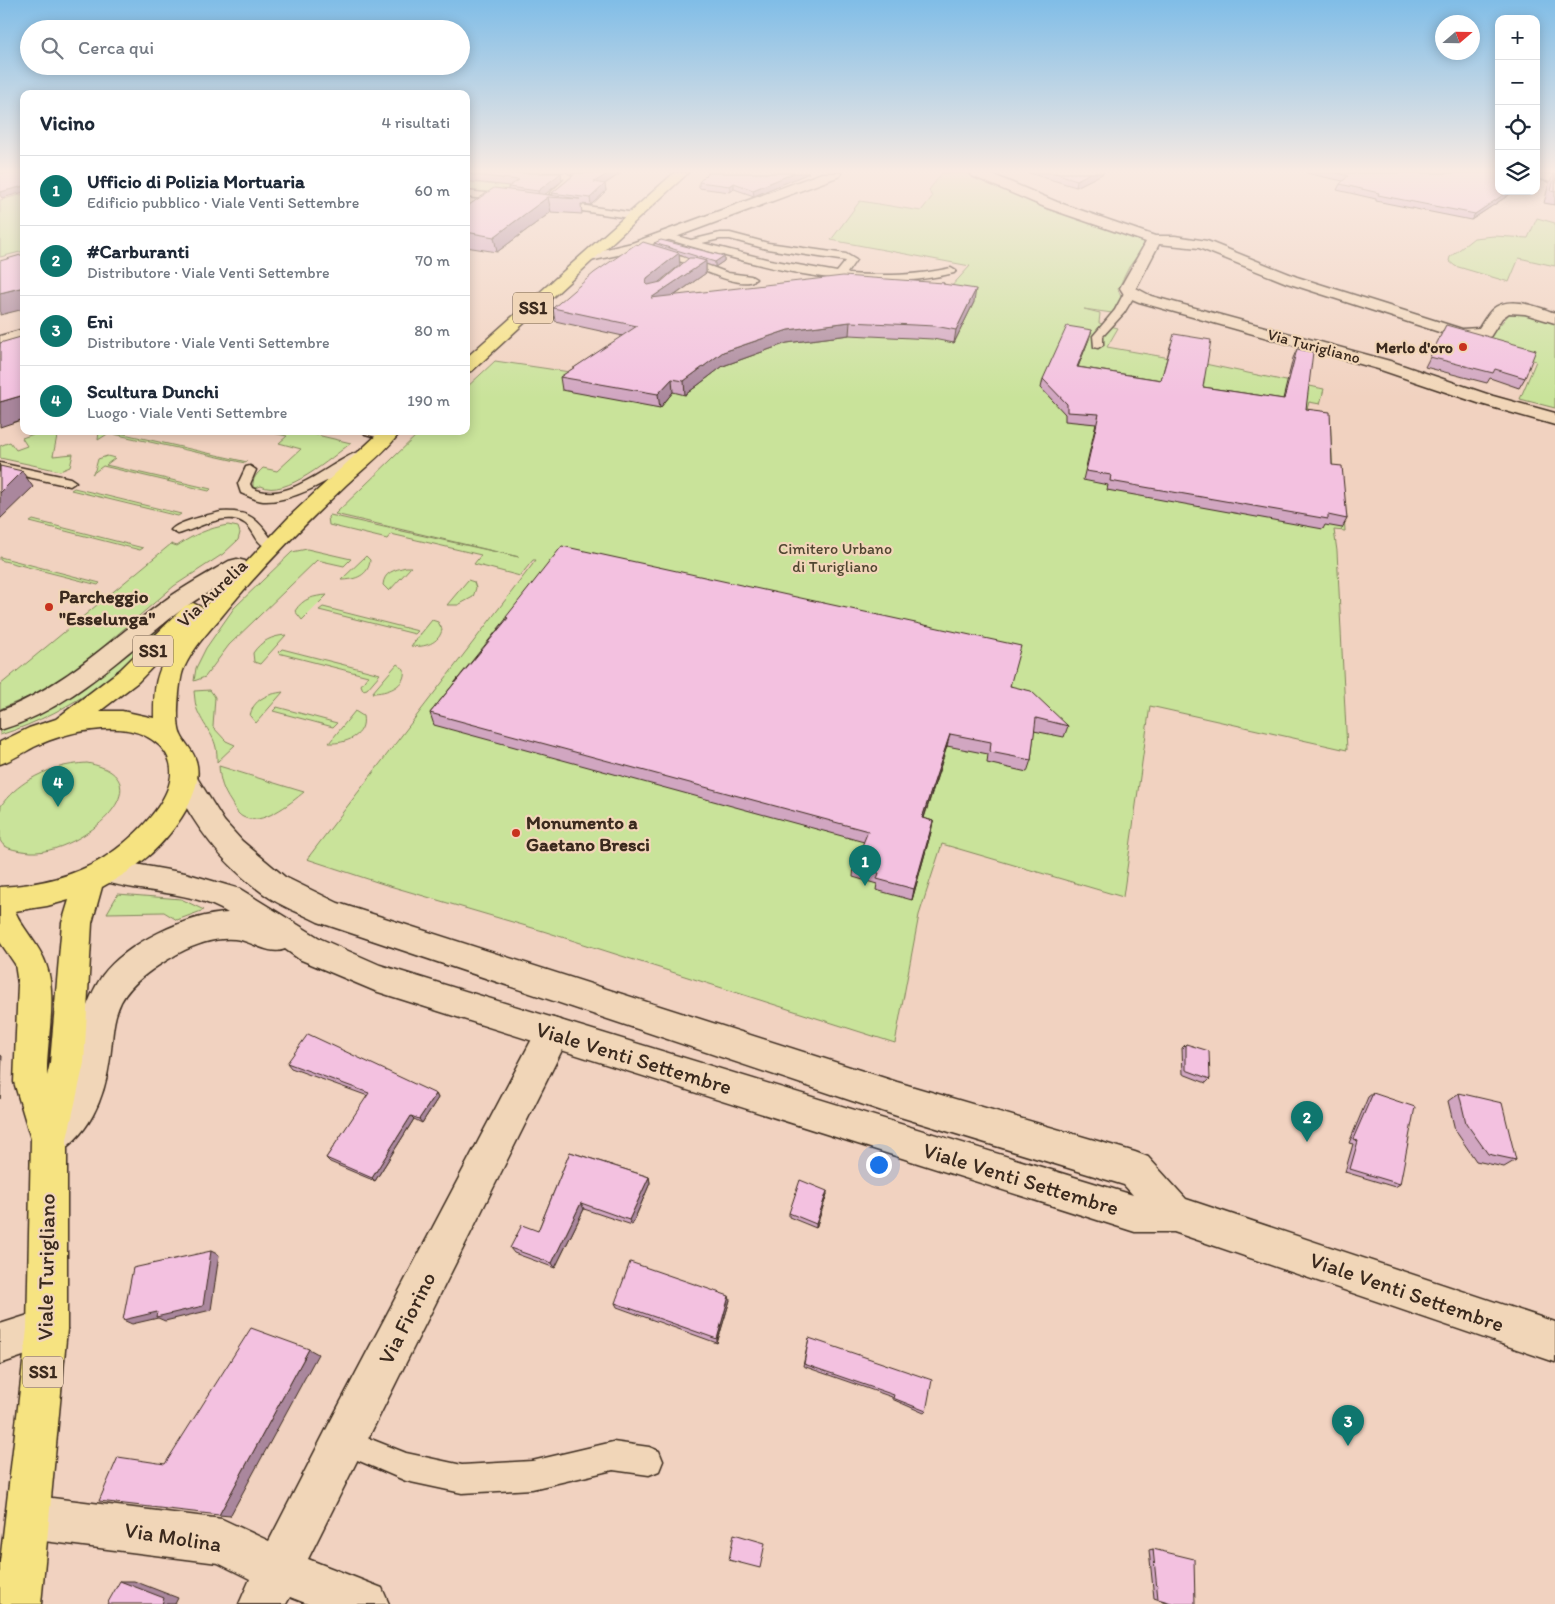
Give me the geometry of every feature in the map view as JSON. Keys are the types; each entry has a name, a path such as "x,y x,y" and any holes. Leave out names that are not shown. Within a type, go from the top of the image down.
{"main road":[{"name":"SS1","path":"470,363 600,248"},
{"name":"Via Aurelia","path":"167,736 166,689 172,669 185,644 228,594 298,519 380,437"},
{"name":"Via Aurelia","path":"61,727 129,676 237,566 298,519"},
{"path":"0,754 11,744 61,727 101,720 136,722 154,728 167,736 181,753 184,766 184,780 175,806 155,833 126,859 98,875 44,895 20,900 0,900"},
{"name":"Viale Turigliano","path":"18,1604 47,1329 49,1139 67,1063 78,923 98,875"},
{"name":"Viale Turigliano","path":"0,912 3,923 16,939 32,969 34,990 30,1077 49,1139"}],"street":[{"path":"590,257 632,248"},
{"path":"1131,293 1128,288 1150,248"},
{"path":"1209,248 1329,292 1461,334 1484,333 1501,310 1507,308 1525,309 1555,318"},
{"name":"Via Turigliano","path":"1131,293 1146,299 1384,365 1486,400 1555,419"},
{"path":"0,341 20,335"},
{"name":"SS1","path":"0,721 30,708 83,678 173,606 237,566"},
{"name":"Viale Venti Settembre","path":"184,780 214,829 232,849 275,886 329,913 897,1099 1135,1170 1174,1214"},
{"name":"Viale Venti Settembre","path":"98,875 185,885 229,898 310,949 375,977 1135,1214 1174,1214 1555,1342"},
{"path":"49,1139 72,1118 82,1104 90,1085 98,1021 115,984 146,957 178,937 200,930 233,926 310,949"},
{"name":"Via Fiorino","path":"271,1587 343,1441 553,1033"},
{"path":"0,1344 47,1329"},
{"name":"Via Molina","path":"28,1518 222,1541 271,1587 366,1604"}],"lane":[{"path":"639,248 688,261 689,267 726,277 751,279"},
{"path":"711,248 773,263 872,278 922,279 951,271"},
{"path":"781,248 846,257 850,260 850,264 841,274"},
{"path":"1098,345 1098,336 1120,311 1131,293"},
{"path":"250,470 244,484 246,490 264,497 280,494 323,477 380,437"},
{"path":"0,466 70,482"},
{"path":"178,530 204,520 235,516 247,519 267,543"},
{"path":"343,1441 406,1467 462,1479 532,1475 613,1456 649,1461"}],"green space":[{"path":"0,248 20,248 20,252 0,257"},
{"name":"Cimitero Urbano di Turigliano","path":"873,248 1143,248 1129,267 1118,289 1121,297 1112,313 1084,309 1100,313 1099,323 1118,328 1107,347 1205,364 1324,389 1320,404 1309,402 1306,413 1330,417 1333,474 1342,475 1345,531 1334,530 1337,551 1347,750 1150,706 1123,897 942,844 919,915 895,1043 543,931 383,884 307,859 536,560 533,560 520,576 474,564 481,555 391,534 387,539 329,525 328,517 330,515 519,557 335,514 417,435 470,435 470,384 495,361 570,372 949,289 970,266"},
{"path":"1462,248 1555,248 1555,266 1519,258 1509,282 1455,266 1449,261 1450,257"},
{"path":"1509,314 1526,315 1555,323 1555,408 1520,399 1536,361 1484,344"},
{"path":"31,435 61,435 57,436 53,456 73,454 70,467 60,471 0,458 0,446 10,442 16,450 27,446 22,438"},
{"path":"99,435 106,435 98,440"},
{"path":"118,435 129,435 247,462"},
{"path":"282,435 317,435 351,443 321,466 295,482 283,487 253,487 254,479 263,468 277,471 301,449 279,443 287,436"},
{"path":"107,456 115,458 106,465 211,489 209,491 103,466 92,474 98,459"},
{"path":"74,488 181,514 178,516 71,490"},
{"path":"33,520 143,548 140,550 30,522"},
{"path":"228,525 238,527 240,533 238,540 223,554 174,586 70,675 47,689 0,709 0,685 171,544 177,546 201,532"},
{"path":"307,549 351,559 344,566 317,560 229,645 205,677 194,681 196,668 206,648 234,608 292,552"},
{"path":"366,556 370,560 369,565 361,576 341,580"},
{"path":"0,557 100,583 98,585 0,560"},
{"path":"411,567 389,591 383,585 385,577 394,571"},
{"path":"468,580 474,582 476,588 473,597 458,605 447,605"},
{"path":"327,595 302,620 295,611 309,598"},
{"path":"323,607 418,631 415,634 319,610"},
{"path":"432,620 438,622 442,629 438,638 431,644 411,646"},
{"path":"150,631 157,632 125,665 104,683 54,713 0,735 0,729"},
{"path":"286,635 260,664 254,662 253,653 263,642"},
{"path":"282,649 380,674 367,689 363,690 361,685 368,676 278,653"},
{"path":"397,664 404,669 404,675 399,685 383,692 372,693"},
{"path":"210,690 215,697 213,727 226,741 235,745 217,762 214,741 202,721 195,703 194,691"},
{"path":"283,692 256,723 250,716 254,705 262,698"},
{"path":"277,707 337,723 333,727 273,711"},
{"path":"355,711 363,716 362,729 358,734 342,742 329,743"},
{"path":"87,763 110,772 120,784 119,799 108,815 92,829 72,842 51,850 23,851 9,848 2,843 0,840 1,806 13,791 36,776 50,770"},
{"path":"219,766 304,792 292,802 267,816 258,819 243,817 228,798 222,785"},
{"path":"118,894 181,899 204,910 177,920 164,912 107,913"}],"building":[{"path":"630,248 662,248 679,253 647,278 646,283 648,285 661,282 689,258 706,261 651,298 843,276 944,283 976,289 956,330 935,326 850,322 788,330 723,352 684,381 672,379 658,394 560,377 637,326 553,308 594,273"},
{"path":"670,248 692,248 724,256 715,262"},
{"path":"20,255 20,288 0,293 0,261"},
{"path":"1446,325 1536,350 1525,378 1495,369 1493,373 1430,357"},
{"path":"1067,326 1092,330 1077,367 1161,380 1174,334 1211,340 1203,387 1284,399 1297,349 1313,352 1306,409 1330,412 1332,465 1342,466 1347,519 1328,515 1328,519 1110,481 1111,475 1086,471 1099,414 1067,412 1067,404 1043,379"},
{"path":"20,337 20,396 0,402 0,343"},
{"path":"0,466 22,471 0,493"},
{"path":"562,546 1021,646 1010,686 1031,691 1068,726 1036,718 1031,760 990,752 991,742 950,734 922,818 933,821 914,889 877,879 879,873 854,866 868,831 430,713 508,618 506,617"},
{"path":"308,1034 436,1094 419,1119 411,1116 372,1178 326,1158 369,1093 287,1063"},
{"path":"1186,1044 1209,1051 1210,1079 1186,1070"},
{"path":"1373,1093 1415,1107 1400,1184 1350,1169 1358,1141 1353,1139"},
{"path":"1459,1093 1502,1103 1516,1160 1488,1154 1466,1123"},
{"path":"570,1152 649,1177 629,1220 581,1203 552,1263 510,1248 522,1225 538,1231"},
{"path":"800,1180 827,1191 816,1224 789,1213"},
{"path":"211,1251 203,1306 156,1317 157,1312 123,1320 133,1268"},
{"path":"630,1262 729,1296 717,1339 615,1303"},
{"path":"251,1328 309,1349 219,1515 99,1501 118,1457 165,1464"},
{"path":"809,1338 932,1380 926,1411 893,1398 894,1395 804,1364"},
{"path":"734,1534 765,1543 760,1568 729,1560"},
{"path":"1153,1549 1194,1559 1195,1604 1175,1604 1158,1599"},
{"path":"120,1581 164,1598 162,1604 107,1604"}],"place":[{"name":"Merlo d'oro","path":"1463,347"},
{"name":"Parcheggio \"Esselunga\"","path":"49,607"},
{"name":"Scultura Dunchi","path":"58,807"},
{"name":"Monumento a Gaetano Bresci","path":"516,833"},
{"name":"Ufficio di Polizia Mortuaria","path":"865,886"},
{"name":"#Carburanti","path":"1307,1142"},
{"name":"Eni","path":"1348,1446"}]}
